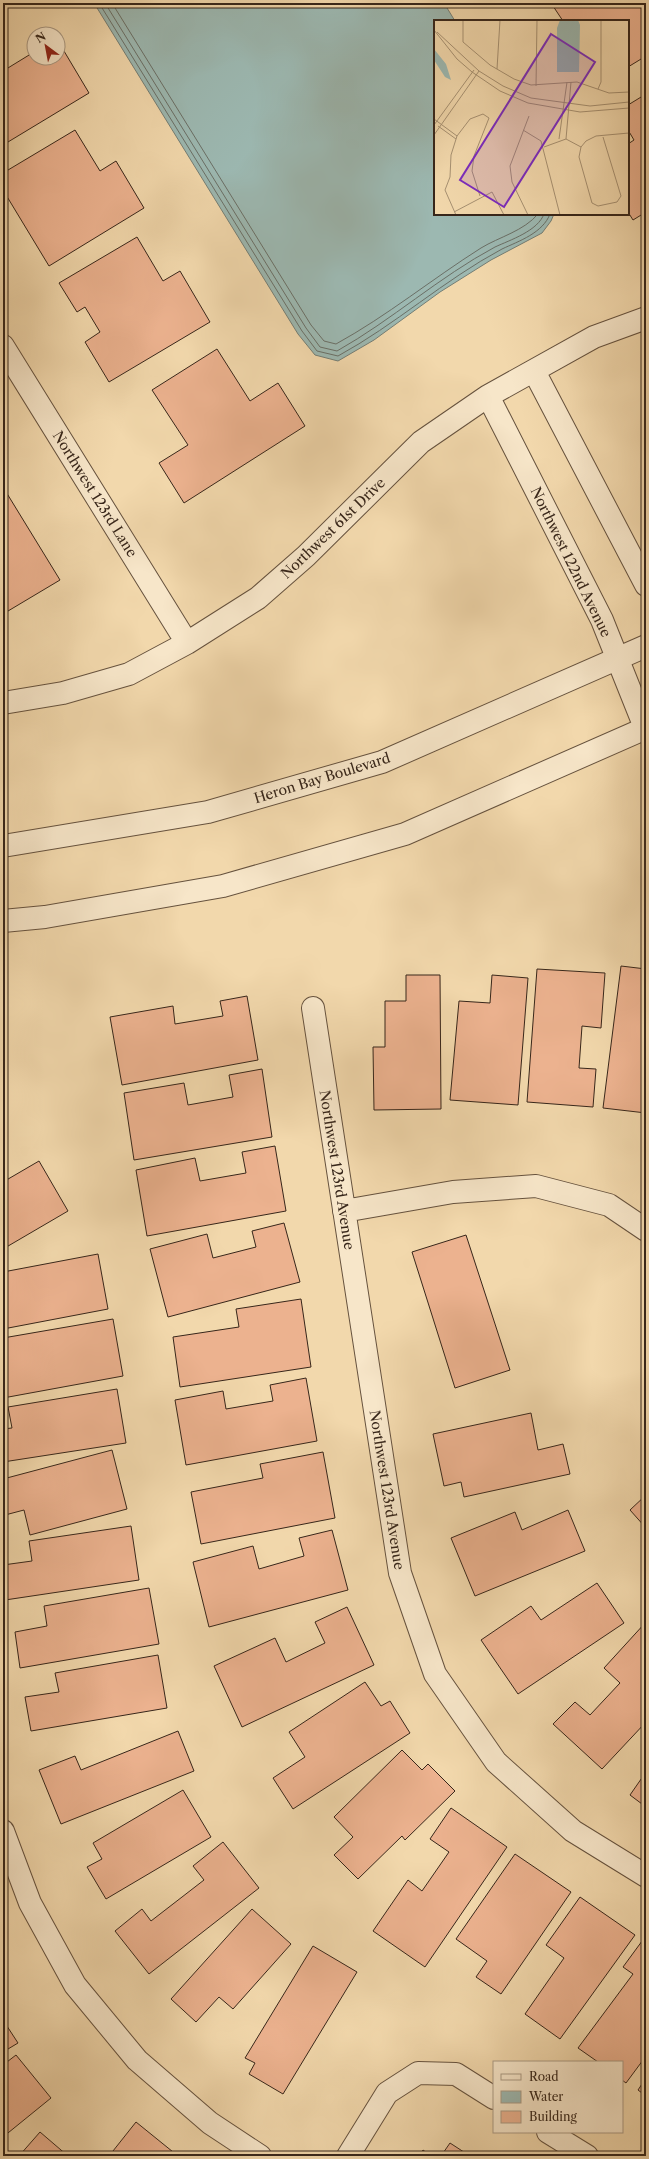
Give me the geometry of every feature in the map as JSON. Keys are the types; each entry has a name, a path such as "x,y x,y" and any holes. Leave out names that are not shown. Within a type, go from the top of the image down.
{"street":[{"name":"Northwest 61st Drive","path":"3,703 63,693 129,674 187,643 258,598 306,556 421,442 488,396 594,337 646,318"},
{"name":"Northwest 123rd Lane","path":"3,346 187,643"},
{"path":"534,371 646,585"},
{"name":"Northwest 122nd Avenue","path":"488,396 602,620 646,729"},
{"name":"Heron Bay Boulevard","path":"3,846 208,812 382,762 646,646"},
{"path":"3,921 45,917 223,886 405,834 646,729"},
{"name":"Northwest 123rd Avenue","path":"313,1008 400,1573 435,1674 496,1762 573,1831 646,1876"},
{"path":"344,1211 452,1192 536,1186 610,1205 646,1230"},
{"path":"3,1831 30,1903 75,1985 137,2060 210,2123 260,2156"},
{"path":"348,2156 387,2093 418,2073 456,2074 493,2097"},
{"path":"550,2133 587,2156"}],"water":[{"path":"94,3 444,3 454,20 434,20 434,215 554,215 551,221 542,233 491,260 440,292 374,340 338,361 315,355 298,334"}],"building":[{"path":"551,3 639,3 646,14 646,56 629,66 629,20 562,20"},
{"path":"66,54 89,93 3,145 3,71 26,57 26,66 66,66"},
{"path":"646,94 646,212 633,220 629,214 629,143 634,140 629,132 629,104"},
{"path":"75,130 100,171 116,161 144,208 49,266 3,190 3,173"},
{"path":"137,237 163,281 180,271 210,322 109,382 85,342 100,332 85,307 77,312 59,283"},
{"path":"217,349 250,401 278,383 305,426 184,503 159,463 188,445 152,390"},
{"path":"3,487 60,580 3,614"},
{"path":"621,966 646,969 646,1113 603,1108"},
{"path":"537,969 605,973 601,1028 582,1026 579,1068 596,1069 593,1107 527,1102"},
{"path":"406,975 440,975 441,1109 374,1110 373,1047 385,1047 385,1001 406,1001"},
{"path":"492,975 528,978 518,1105 450,1100 459,1001 490,1003"},
{"path":"247,996 258,1060 122,1085 110,1017 173,1006 175,1024 223,1016 220,1001"},
{"path":"262,1069 272,1137 134,1160 124,1093 184,1083 188,1105 233,1097 229,1075"},
{"path":"275,1146 286,1211 147,1236 136,1170 195,1158 200,1181 246,1173 242,1152"},
{"path":"39,1161 68,1211 3,1249 3,1182"},
{"path":"284,1223 300,1282 168,1317 150,1249 207,1234 213,1258 256,1247 252,1231"},
{"path":"466,1235 510,1370 455,1388 412,1252"},
{"path":"98,1254 108,1309 3,1329 3,1272"},
{"path":"301,1299 311,1367 180,1387 173,1337 239,1327 236,1309"},
{"path":"113,1319 123,1376 3,1398 3,1338"},
{"path":"306,1378 317,1441 186,1465 175,1400 223,1391 226,1409 273,1401 270,1385"},
{"path":"117,1389 126,1443 3,1462 3,1429 12,1428 8,1407"},
{"path":"531,1413 538,1450 563,1444 570,1474 464,1497 461,1482 444,1486 433,1434"},
{"path":"112,1450 127,1509 30,1535 24,1510 5,1515 3,1505 3,1479"},
{"path":"323,1452 335,1518 201,1544 191,1492 263,1478 260,1464"},
{"path":"646,1495 646,1528 630,1510"},
{"path":"568,1510 585,1551 475,1596 451,1538 515,1512 522,1530"},
{"path":"131,1526 139,1580 5,1600 3,1565 32,1561 29,1541"},
{"path":"332,1530 348,1590 209,1627 193,1562 253,1546 259,1569 304,1556 299,1538"},
{"path":"597,1583 624,1623 518,1694 481,1640 531,1606 541,1620"},
{"path":"149,1588 159,1644 20,1668 15,1632 47,1626 44,1606"},
{"path":"347,1607 374,1665 242,1727 214,1666 275,1638 286,1662 325,1643 315,1622"},
{"path":"646,1622 646,1722 602,1769 553,1724 575,1702 590,1715 620,1683 604,1668"},
{"path":"158,1655 167,1708 31,1731 25,1697 59,1692 55,1673"},
{"path":"365,1682 381,1706 390,1701 410,1733 293,1809 273,1778 305,1757 289,1732"},
{"path":"178,1731 194,1771 61,1824 39,1770 75,1756 81,1770"},
{"path":"402,1750 422,1770 428,1764 455,1791 405,1840 402,1836 358,1879 334,1855 353,1837 334,1817"},
{"path":"646,1772 646,1807 630,1795"},
{"path":"183,1790 211,1837 106,1899 87,1867 102,1859 93,1843"},
{"path":"451,1808 507,1847 425,1967 373,1931 408,1880 422,1891 449,1852 430,1839"},
{"path":"223,1842 259,1888 149,1974 115,1931 142,1909 151,1921 204,1880 193,1866"},
{"path":"515,1854 571,1892 501,1994 476,1977 487,1961 456,1939"},
{"path":"580,1897 635,1935 560,2039 525,2014 564,1958 546,1945"},
{"path":"252,1909 291,1944 233,2009 219,1997 196,2022 171,1999"},
{"path":"645,1937 646,2056 626,2083 623,2081 623,2061 597,2061 578,2048 633,1974 623,1967"},
{"path":"313,1946 357,1972 283,2094 249,2074 255,2063 245,2058"},
{"path":"3,2020 18,2043 3,2052"},
{"path":"16,2055 51,2098 3,2137 3,2065"},
{"path":"646,2078 646,2096 638,2090"},
{"path":"136,2122 178,2156 109,2156"},
{"path":"40,2132 68,2156 19,2156"},
{"path":"450,2143 470,2156 441,2156"},
{"path":"423,2150 431,2156 419,2156"}]}
